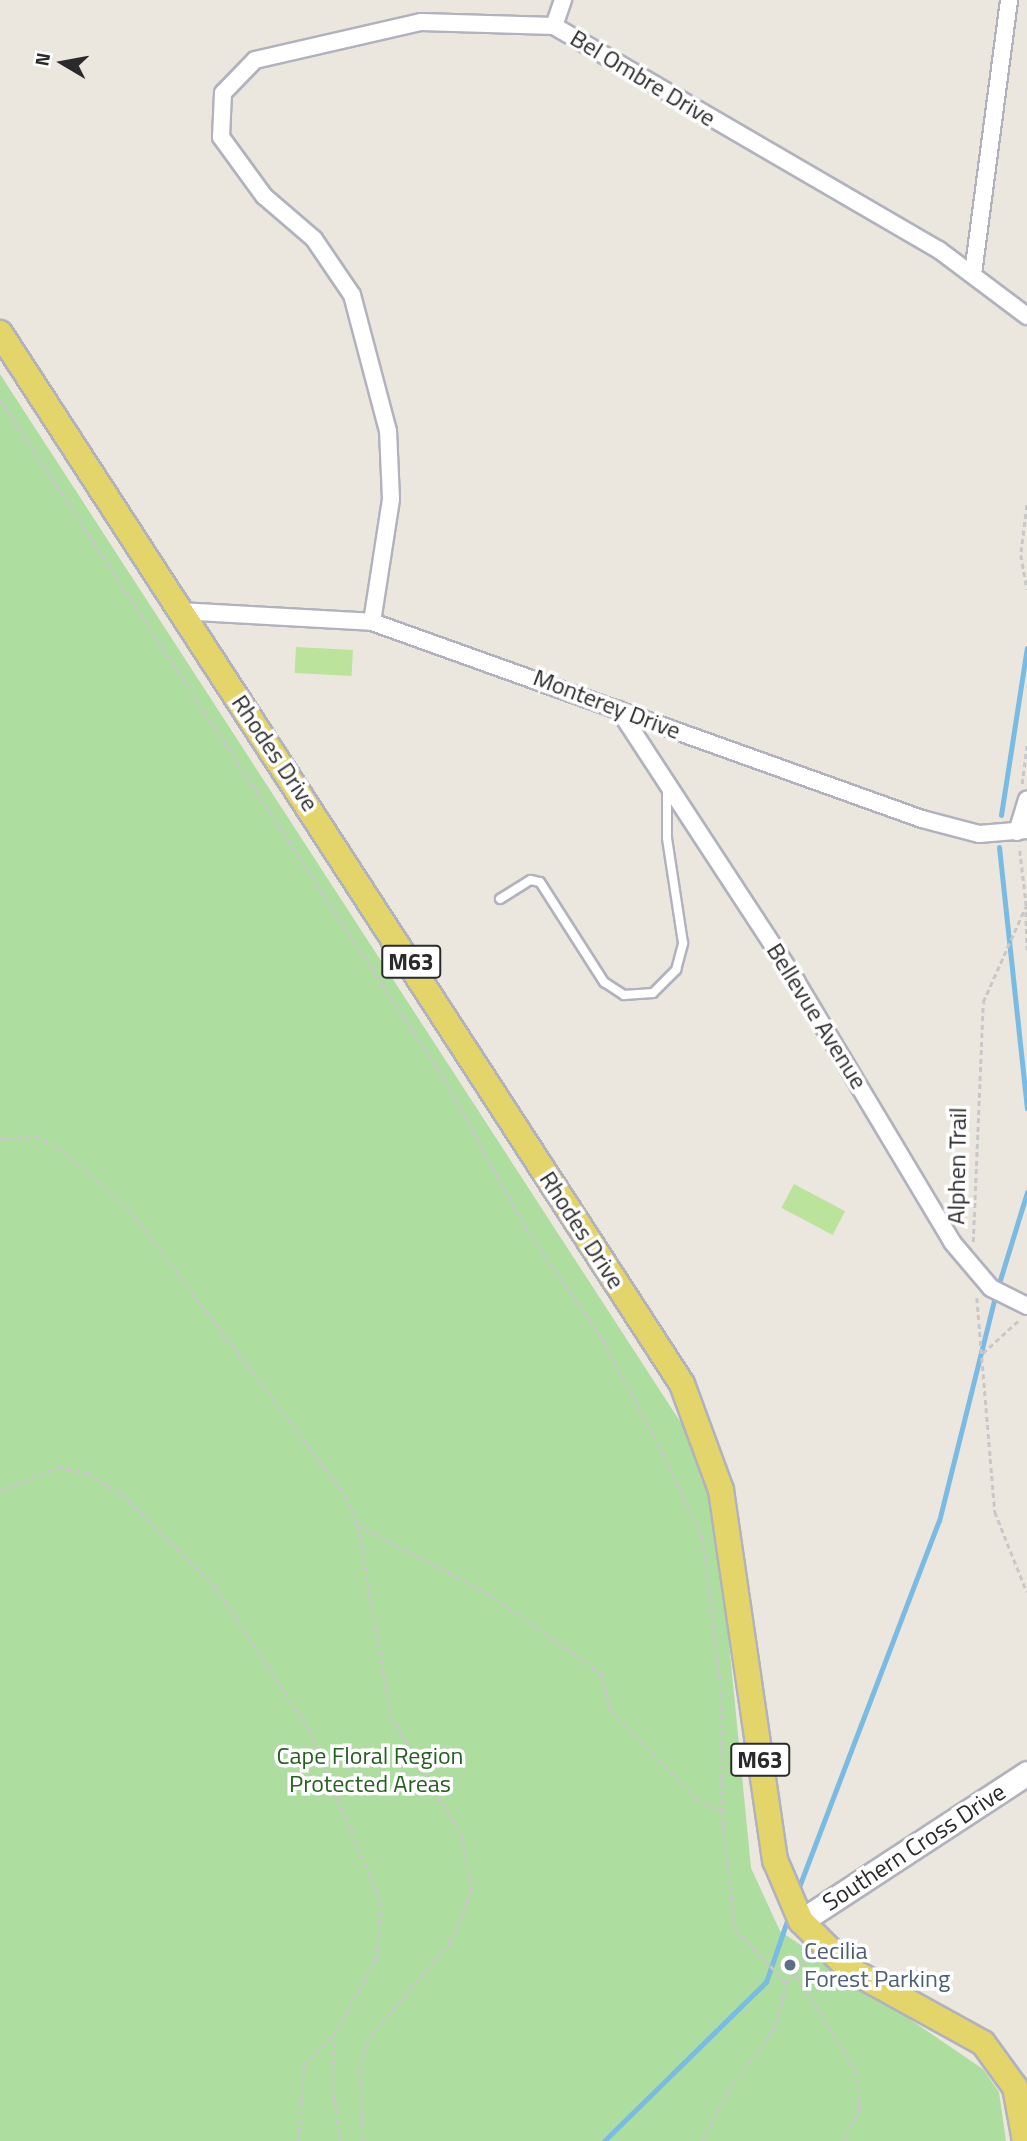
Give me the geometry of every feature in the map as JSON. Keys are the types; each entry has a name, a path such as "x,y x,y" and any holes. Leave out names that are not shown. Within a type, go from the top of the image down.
{"main road":[{"name":"Rhodes Drive","path":"0,333 178,611 319,818 695,1410 725,1510 768,1820 793,1906 817,1943 849,1969 983,2043 1015,2087 1026,2141"}],"street":[{"path":"554,26 563,0"},
{"path":"973,274 1009,0"},
{"name":"Bel Ombre Drive","path":"372,622 392,466 361,323 334,264 229,154 218,104 240,72 275,52 421,22 554,26 973,274 1027,316"},
{"name":"Monterey Drive","path":"178,611 372,622 922,819 979,834 1022,831"},
{"name":"Bellevue Avenue","path":"619,710 667,781 974,1270 1027,1306"},
{"path":"1022,831 1024,797"},
{"name":"Southern Cross Drive","path":"793,1906 1027,1773"}],"lane":[{"path":"500,899 531,880 540,882 613,990 635,997 660,988 676,970 683,943 667,838 667,781"}],"path":[{"path":"0,399 443,1077 526,1228 602,1338 662,1451 703,1539 722,1697 722,1811 735,1929 788,1983"},
{"path":"1027,505 1021,555 1027,589"},
{"path":"1024,797 1027,746"},
{"path":"1022,831 1027,950"},
{"name":"Alphen Trail","path":"1026,906 983,1002 974,1270 995,1512 1027,1592"},
{"path":"0,1139 36,1136 58,1147 129,1209 345,1495 358,1525 391,1716 462,1836 472,1890 451,1942 368,2040 360,2071 363,2141"},
{"path":"983,1353 1027,1316"},
{"path":"0,1491 58,1467 86,1473 122,1494 215,1586 309,1729 381,1903 377,1958 335,2034 304,2065 298,2141"},
{"path":"358,1525 488,1593 601,1673 611,1710 696,1798 722,1811"},
{"path":"702,2141 727,2091 773,2031 788,1983 797,1976 817,1943"},
{"path":"797,1976 856,2070 860,2108 844,2141"},
{"path":"335,2034 332,2085 341,2141"}],"green space":[{"name":"Cape Floral Region Protected Areas","path":"0,374 696,1446 715,1499 751,1868 780,1931 983,2069 999,2092 1006,2141 0,2141"},
{"path":"296,647 353,650 352,676 295,673"},
{"path":"794,1184 845,1211 833,1235 781,1208"}],"waterway":[{"path":"1001,815 1027,648"},
{"path":"999,847 1027,1109"},
{"path":"1000,1280 1027,1192"},
{"path":"797,1892 939,1521 994,1301"},
{"path":"604,2141 766,1982 789,1915"}],"place":[{"name":"Cecilia Forest Parking","path":"790,1965"}]}
